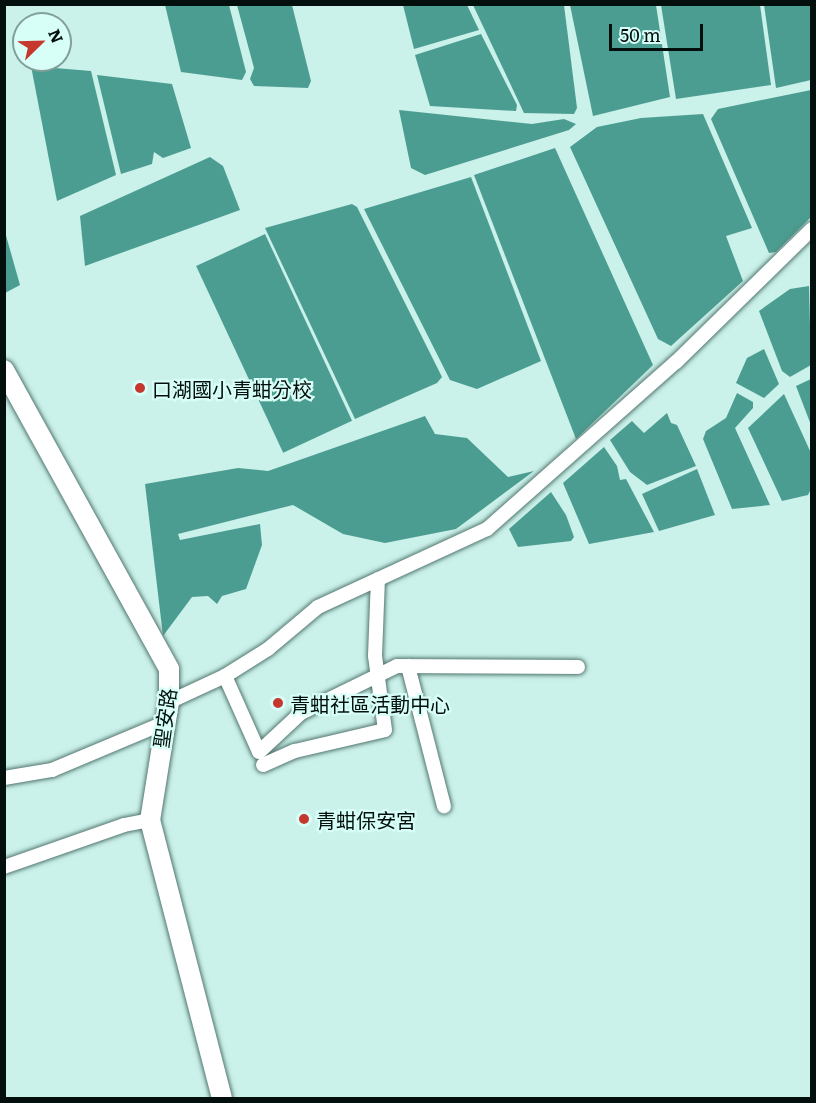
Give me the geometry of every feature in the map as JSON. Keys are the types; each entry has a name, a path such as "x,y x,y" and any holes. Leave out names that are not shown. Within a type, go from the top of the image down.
{"street":[{"path":"169,702 225,676 268,649 318,607 487,529 676,362 812,229"},
{"name":"聖安路","path":"4,370 169,669 169,702 150,820 222,1098"},
{"path":"263,765 295,751 385,730 376,676 378,579"},
{"path":"225,676 259,752 301,713 397,666 578,667"},
{"path":"408,666 444,806"},
{"path":"4,778 52,770 164,723"},
{"path":"4,867 124,825 150,820"}],"shaded area":[{"path":"165,5 229,5 246,72 242,80 181,72"},
{"path":"237,5 292,5 311,81 308,88 254,86 250,79 254,68"},
{"path":"403,5 467,5 479,30 414,49"},
{"path":"473,5 564,5 577,108 574,114 524,113"},
{"path":"570,5 656,5 670,97 593,116"},
{"path":"661,5 760,5 771,85 676,99"},
{"path":"764,5 811,5 811,80 776,88"},
{"path":"481,34 517,105 516,111 430,106 415,55"},
{"path":"72,69 91,71 116,175 57,201 32,72 72,72"},
{"path":"97,75 172,84 191,148 163,158 154,152 152,164 121,174"},
{"path":"811,90 811,217 776,252 769,253 711,119 718,109"},
{"path":"399,110 532,124 564,119 576,124 569,130 425,175 411,168"},
{"path":"703,114 752,228 726,236 743,281 671,346 658,339 570,147 597,127 641,118"},
{"path":"555,148 653,365 576,439 474,175"},
{"path":"210,157 223,166 240,210 85,266 80,216"},
{"path":"471,177 541,361 477,389 450,380 364,209"},
{"path":"352,204 357,207 442,377 437,383 355,419 265,228"},
{"path":"5,232 20,285 5,293"},
{"path":"265,234 352,421 283,453 196,266"},
{"path":"809,286 811,365 790,377 782,371 759,311 790,289"},
{"path":"764,349 779,384 764,398 736,383 747,358"},
{"path":"811,379 811,425 796,386"},
{"path":"737,393 753,402 753,408 735,428 770,505 732,509 703,439 706,431 726,418"},
{"path":"784,394 811,453 812,487 808,495 782,501 748,428"},
{"path":"667,413 671,423 677,425 696,466 647,485 630,472 610,440 632,421 644,433"},
{"path":"425,416 435,434 467,438 508,477 534,471 456,529 385,543 343,534 293,505 178,534 180,540 260,524 262,545 246,589 222,596 217,604 208,596 192,597 163,636 145,484 238,468 268,471"},
{"path":"604,447 617,466 620,480 626,479 654,532 589,544 563,483"},
{"path":"697,469 715,515 659,531 642,494"},
{"path":"551,492 566,515 574,537 571,541 518,547 509,529"}],"place":[{"name":"口湖國小青蚶分校","path":"140,388"},
{"name":"青蚶社區活動中心","path":"278,703"},
{"name":"青蚶保安宮","path":"304,819"}]}
